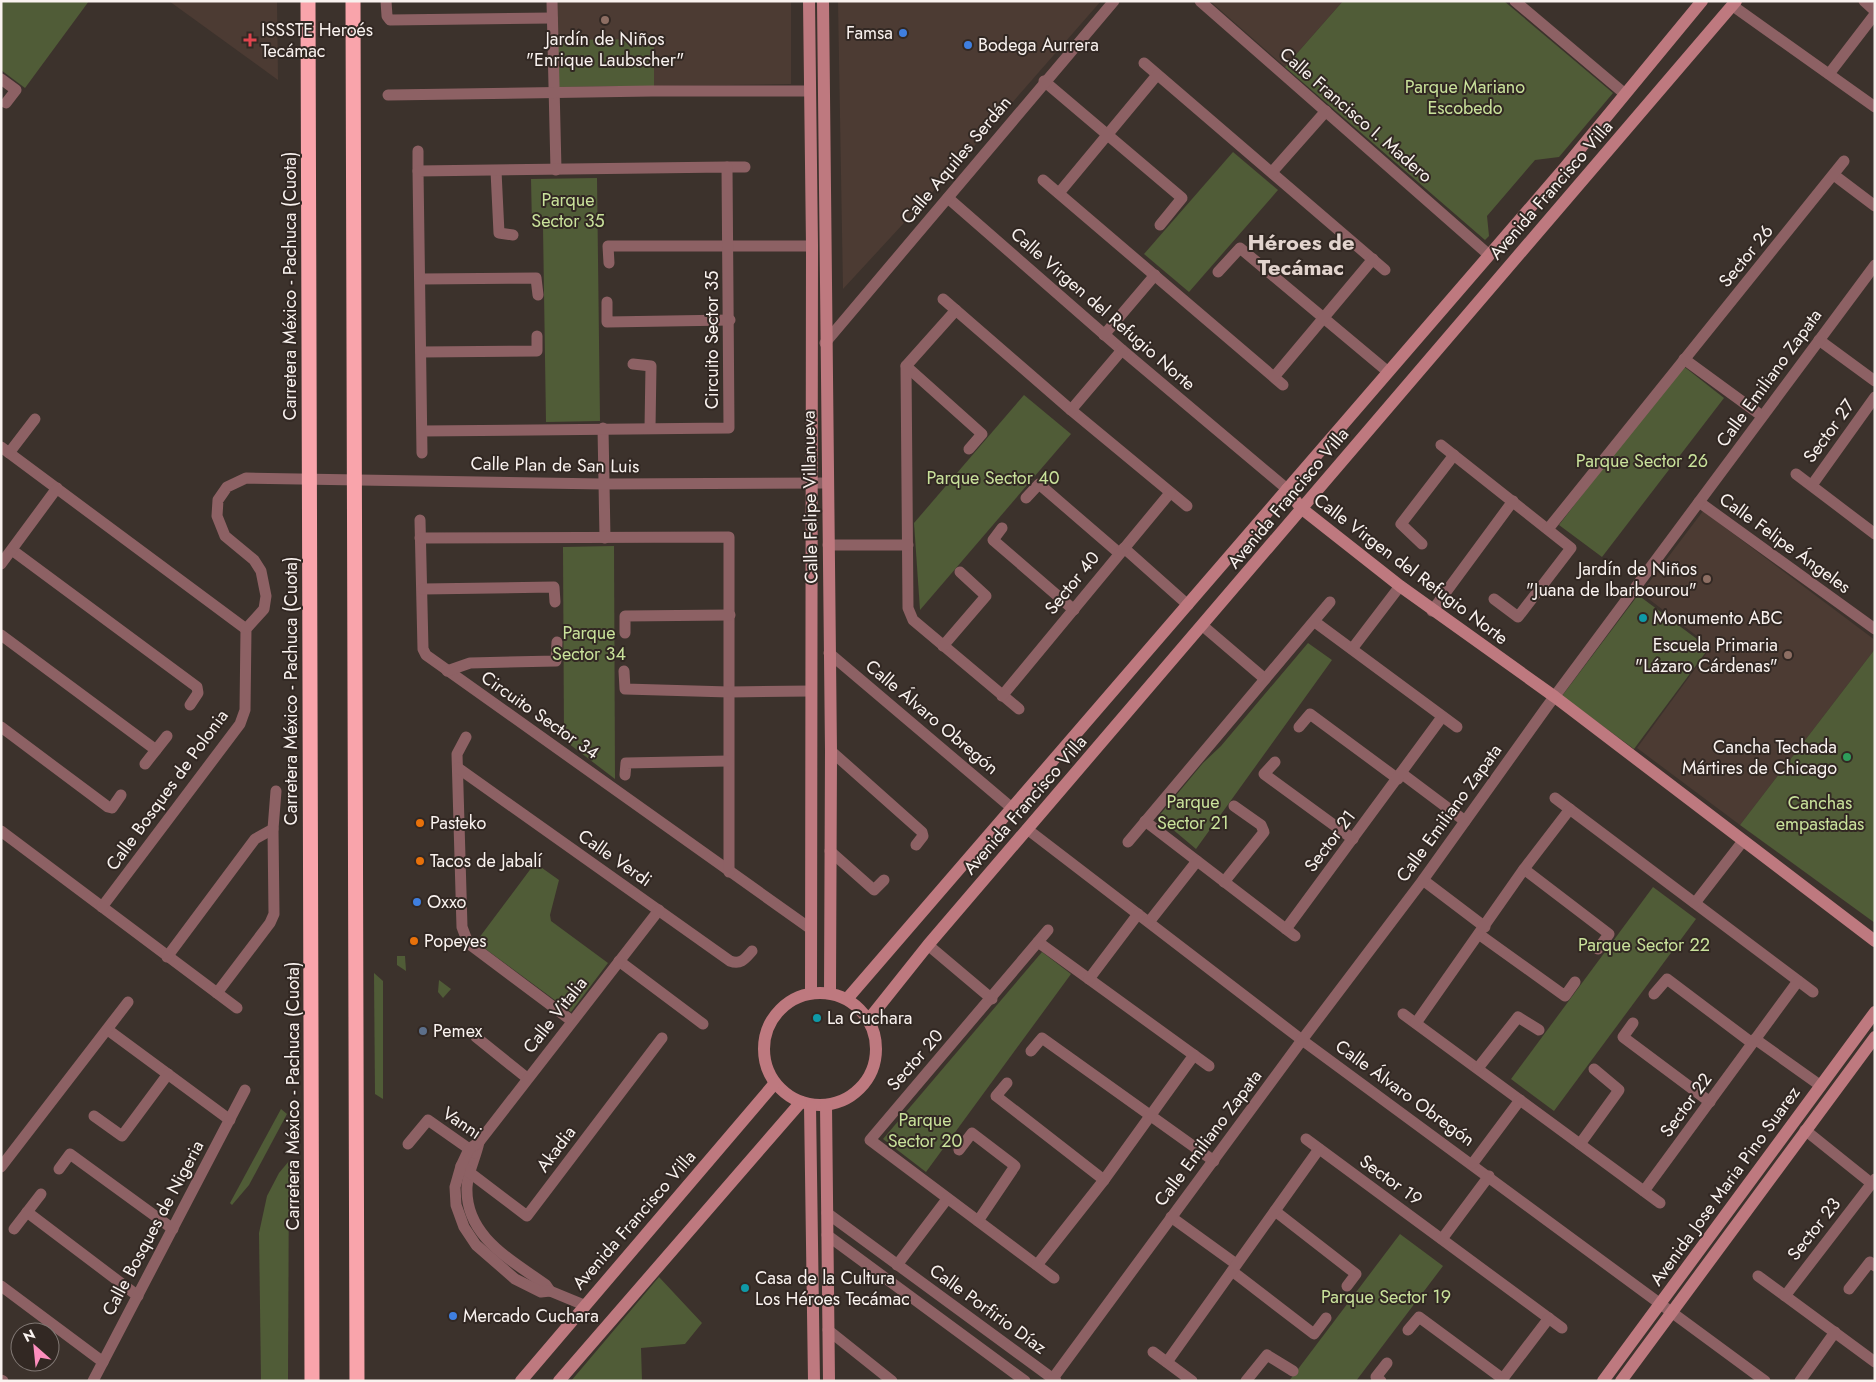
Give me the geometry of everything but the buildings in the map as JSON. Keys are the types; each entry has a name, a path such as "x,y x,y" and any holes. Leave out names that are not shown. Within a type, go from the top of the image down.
{"highway":[{"name":"Carretera México - Pachuca (Cuota)","path":"308,1 312,1381"},
{"path":"353,1 357,1381"}],"street":[{"path":"386,1 387,16 390,20 552,18"},
{"path":"552,1 556,170"},
{"name":"Calle Felipe Villanueva","path":"809,1 812,246 811,993"},
{"name":"Calle Felipe Villanueva","path":"823,1 825,343 831,751 830,993"},
{"name":"Calle Aquiles Serdán","path":"825,343 1114,1"},
{"name":"Calle Francisco I. Madero","path":"1200,1 1489,254"},
{"path":"1515,1 1625,94"},
{"name":"Avenida Francisco Villa","path":"847,999 1013,809 1489,254 1702,1"},
{"path":"1829,74 1875,12 1864,1"},
{"path":"1734,3 1875,108"},
{"name":"Avenida Francisco Villa","path":"869,1019 928,945 1203,626 1301,508 1734,3"},
{"path":"1144,63 1385,270"},
{"path":"1058,193 1157,75"},
{"path":"1,79 16,90 6,103"},
{"path":"1044,82 1182,198 1160,225"},
{"path":"388,95 809,91"},
{"path":"1272,172 1326,111"},
{"path":"418,151 422,452"},
{"name":"Sector 26","path":"1548,529 1844,161"},
{"name":"Circuito Sector 35","path":"422,431 729,428 730,320 727,167"},
{"path":"418,171 745,167"},
{"path":"496,171 499,233 513,235"},
{"path":"1834,175 1875,206"},
{"path":"1043,180 1279,381 1324,318 1373,259"},
{"name":"Calle Virgen del Refugio Norte","path":"948,198 1104,335 1287,489 1301,508 1432,611 1555,697 1875,941"},
{"path":"609,263 608,246 728,246"},
{"name":"Circuito Sector 35","path":"728,246 812,246"},
{"path":"1218,272 1240,248 1387,371"},
{"path":"812,263 825,264"},
{"name":"Calle Emiliano Zapata","path":"1053,1380 1171,1217 1423,880 1555,697 1875,265"},
{"path":"1104,335 1155,275"},
{"path":"421,279 536,278 538,295"},
{"path":"943,299 1071,410 1187,506"},
{"path":"607,302 607,322 730,320"},
{"path":"956,310 906,366 908,608 913,620 1019,709"},
{"path":"421,352 537,351 537,336"},
{"path":"1819,340 1875,381"},
{"path":"1071,410 1122,350"},
{"path":"1684,358 1762,416"},
{"path":"633,364 651,366 650,428"},
{"path":"906,366 982,434 969,449"},
{"name":"Sector 27","path":"1812,485 1875,397"},
{"path":"35,420 5,450 246,629"},
{"path":"603,428 605,538"},
{"path":"1441,445 1571,548 1518,617 1494,599"},
{"path":"1422,544 1401,524 1454,455"},
{"name":"Sector 27","path":"1796,474 1874,532"},
{"name":"Calle Plan de San Luis","path":"246,629 264,609 266,596 261,571 254,560 225,536 217,516 218,500 227,487 246,478 375,478 604,484 827,483"},
{"path":"1026,498 1039,484 1188,605"},
{"path":"1,564 57,488"},
{"name":"Sector 40","path":"1002,696 1170,493"},
{"path":"1432,611 1512,501"},
{"name":"Calle Felipe Ángeles","path":"1699,502 1873,625"},
{"name":"Circuito Sector 34","path":"420,520 422,649 426,655 811,929"},
{"path":"1002,528 992,540 1074,610"},
{"path":"420,538 729,537 729,872"},
{"path":"828,545 908,545"},
{"path":"12,550 197,687 198,693 190,705"},
{"path":"943,646 986,596 960,572"},
{"path":"1352,649 1400,586"},
{"path":"422,589 554,587 555,602"},
{"path":"1128,842 1330,602"},
{"path":"625,633 625,616 730,615"},
{"path":"1315,622 1457,727"},
{"path":"1203,626 1265,679"},
{"name":"Calle Bosques de Polonia","path":"102,907 240,724 245,710 246,629"},
{"path":"1,635 156,750"},
{"path":"447,671 470,663 556,660 557,642"},
{"name":"Calle Álvaro Obregón","path":"829,653 1013,809"},
{"path":"624,671 625,689 729,692 811,691"},
{"path":"1300,727 1310,714 1465,821"},
{"name":"Sector 21","path":"1145,822 1291,932 1353,839 1442,717"},
{"path":"1,727 108,807 112,808 121,795"},
{"path":"145,764 167,736"},
{"path":"466,737 457,754 462,927 464,935 468,942 572,1021"},
{"path":"831,751 922,832 924,836 916,846"},
{"path":"625,775 628,763 728,761"},
{"path":"1275,762 1264,774 1353,839"},
{"name":"Calle Verdi","path":"458,768 730,961 737,963 743,961 752,951"},
{"path":"217,993 270,923 274,914 273,829 276,791"},
{"path":"1555,798 1812,992"},
{"path":"1224,882 1264,832 1261,825 1234,806"},
{"path":"1416,1023 1524,869 1570,809"},
{"path":"167,957 255,840 273,829"},
{"path":"1,830 237,1008"},
{"name":"Calle Álvaro Obregón","path":"1027,830 1302,1040 1473,1163 1765,1381"},
{"path":"1694,903 1743,841"},
{"path":"830,851 874,890 884,880"},
{"path":"1149,922 1197,861"},
{"path":"1524,869 1609,934 1598,949"},
{"path":"1423,880 1482,931 1565,996 1575,982"},
{"name":"Calle Vitalia","path":"584,1305 550,1291 541,1292 515,1279 480,1241 464,1227 456,1205 455,1187 479,1142 659,910"},
{"path":"1088,979 1138,914"},
{"name":"Sector 20","path":"1048,930 992,999 870,1140 1054,1278"},
{"path":"1038,942 1209,1066"},
{"path":"928,945 992,999"},
{"path":"619,962 703,1024"},
{"path":"1654,994 1667,979 1821,1086"},
{"name":"Sector 22","path":"1644,1191 1798,981"},
{"path":"811,993 830,993 847,999 863,1011 869,1019 876,1037 877,1056 871,1074 860,1090 844,1100 826,1105 806,1103 792,1098 775,1083 768,1071 764,1057 764,1042 768,1028 775,1016 785,1005 811,993"},
{"path":"2,1165 128,1002"},
{"name":"Avenida Jose Maria Pino Suarez","path":"1602,1381 1875,1012"},
{"path":"1403,1014 1660,1203"},
{"path":"1478,1068 1518,1017 1540,1030"},
{"path":"1633,1023 1623,1037 1710,1102"},
{"path":"108,1030 230,1120"},
{"path":"476,1037 527,1078"},
{"name":"Avenida Jose Maria Pino Suarez","path":"1621,1381 1875,1037"},
{"name":"Akadia","path":"465,1168 527,1216 662,1038"},
{"path":"1031,1050 1042,1038 1214,1161"},
{"path":"1037,1266 1104,1180 1194,1055"},
{"path":"1580,1144 1618,1094 1618,1090 1594,1069"},
{"path":"94,1116 122,1136 168,1074"},
{"name":"Avenida Francisco Villa","path":"521,1381 775,1083"},
{"path":"1006,1084 996,1096 1104,1180"},
{"name":"Calle Bosques de Nigeria","path":"93,1381 245,1090"},
{"path":"1473,1163 1520,1100"},
{"path":"559,1381 806,1103"},
{"path":"806,1103 814,1381"},
{"path":"826,1105 829,1381"},
{"name":"Vanni","path":"408,1144 428,1120 473,1152"},
{"name":"Sector 23","path":"1785,1296 1873,1181 1805,1130"},
{"path":"958,1150 972,1133 1015,1166 978,1221"},
{"name":"Sector 19","path":"1306,1139 1562,1328"},
{"path":"1167,1362 1319,1149"},
{"path":"58,1169 70,1154 172,1229"},
{"path":"1442,1239 1489,1176"},
{"path":"14,1229 41,1194"},
{"path":"897,1265 947,1199"},
{"path":"1276,1211 1356,1274 1347,1286"},
{"path":"27,1212 138,1296"},
{"name":"Calle Porfirio Díaz","path":"826,1213 1053,1380"},
{"path":"1171,1217 1314,1334 1326,1318"},
{"name":"Calle Porfirio Díaz","path":"827,1235 1025,1381"},
{"path":"1849,1289 1870,1262 1875,1266"},
{"path":"1758,1276 1875,1362"},
{"path":"1,1286 103,1362"},
{"path":"1408,1330 1419,1317 1506,1379 1549,1318"},
{"path":"828,1330 892,1381"},
{"path":"1800,1381 1834,1332"},
{"path":"1153,1352 1192,1381"},
{"path":"1246,1381 1267,1355 1293,1371"},
{"path":"1381,1381 1376,1377 1387,1363"}],"shaded area":[{"name":"ISSSTE Heroés Tecámac","path":"169,1 277,1 278,80"},
{"path":"556,1 791,1 791,84 654,86 556,40"},
{"path":"838,1 1101,1 962,160 843,289"},
{"path":"1210,1 1343,1 1285,67"},
{"path":"1703,511 1875,640 1875,649 1740,825 1637,748 1711,647 1641,593"}],"green space":[{"path":"1,1 89,1 25,88 1,70"},
{"name":"Parque Mariano Escobedo","path":"1343,1 1504,1 1613,93 1559,157 1535,160 1487,216 1489,236 1485,240 1285,67"},
{"path":"654,39 654,86 558,87 556,40"},
{"path":"1233,152 1278,190 1189,292 1144,254"},
{"name":"Parque Sector 35","path":"597,178 600,421 546,422 543,227 532,227 531,179"},
{"name":"Parque Sector 26","path":"1682,365 1724,398 1602,557 1559,525"},
{"name":"Parque Sector 40","path":"1024,395 1071,434 920,610 914,523"},
{"name":"Parque Sector 34","path":"614,546 615,779 564,740 563,547"},
{"path":"1638,595 1709,648 1634,749 1562,696"},
{"name":"Parque Sector 21","path":"1308,643 1332,660 1196,849 1158,817"},
{"name":"Canchas empastadas","path":"1875,649 1875,923 1740,825"},
{"path":"535,863 559,880 550,915 551,921 608,963 571,1012 476,942"},
{"name":"Parque Sector 22","path":"1653,887 1696,919 1554,1111 1511,1079"},
{"name":"Parque Sector 20","path":"1042,952 1071,974 926,1172 883,1139"},
{"path":"397,956 405,956 406,971 397,965"},
{"path":"374,973 383,981 383,1099 375,1094"},
{"path":"439,980 451,989 443,998 438,992"},
{"path":"281,1109 287,1114 249,1185 232,1205 230,1203"},
{"path":"289,1161 288,1381 261,1381 259,1233 267,1196 279,1173"},
{"name":"Parque Sector 19","path":"1400,1234 1443,1266 1356,1381 1289,1381"},
{"path":"659,1277 702,1323 685,1344 641,1348 642,1381 571,1381"}],"place":[{"name":"Jardín de Niños \"Enrique Laubscher\"","path":"605,20"},
{"name":"Famsa","path":"903,33"},
{"name":"ISSSTE Heroés Tecámac","path":"250,40"},
{"name":"Bodega Aurrera","path":"968,45"},
{"name":"Jardín de Niños \"Juana de Ibarbourou\"","path":"1707,579"},
{"name":"Monumento ABC","path":"1643,618"},
{"name":"Escuela Primaria \"Lázaro Cárdenas\"","path":"1788,655"},
{"name":"Cancha Techada Mártires de Chicago","path":"1847,757"},
{"name":"Pasteko","path":"420,823"},
{"name":"Tacos de Jabalí","path":"420,861"},
{"name":"Oxxo","path":"417,902"},
{"name":"Popeyes","path":"414,941"},
{"name":"La Cuchara","path":"817,1018"},
{"name":"Pemex","path":"423,1031"},
{"name":"Casa de la Cultura Los Héroes Tecámac","path":"745,1288"},
{"name":"Mercado Cuchara","path":"453,1316"}],"district":[{"name":"Héroes de Tecámac","path":"1301,254"}]}
